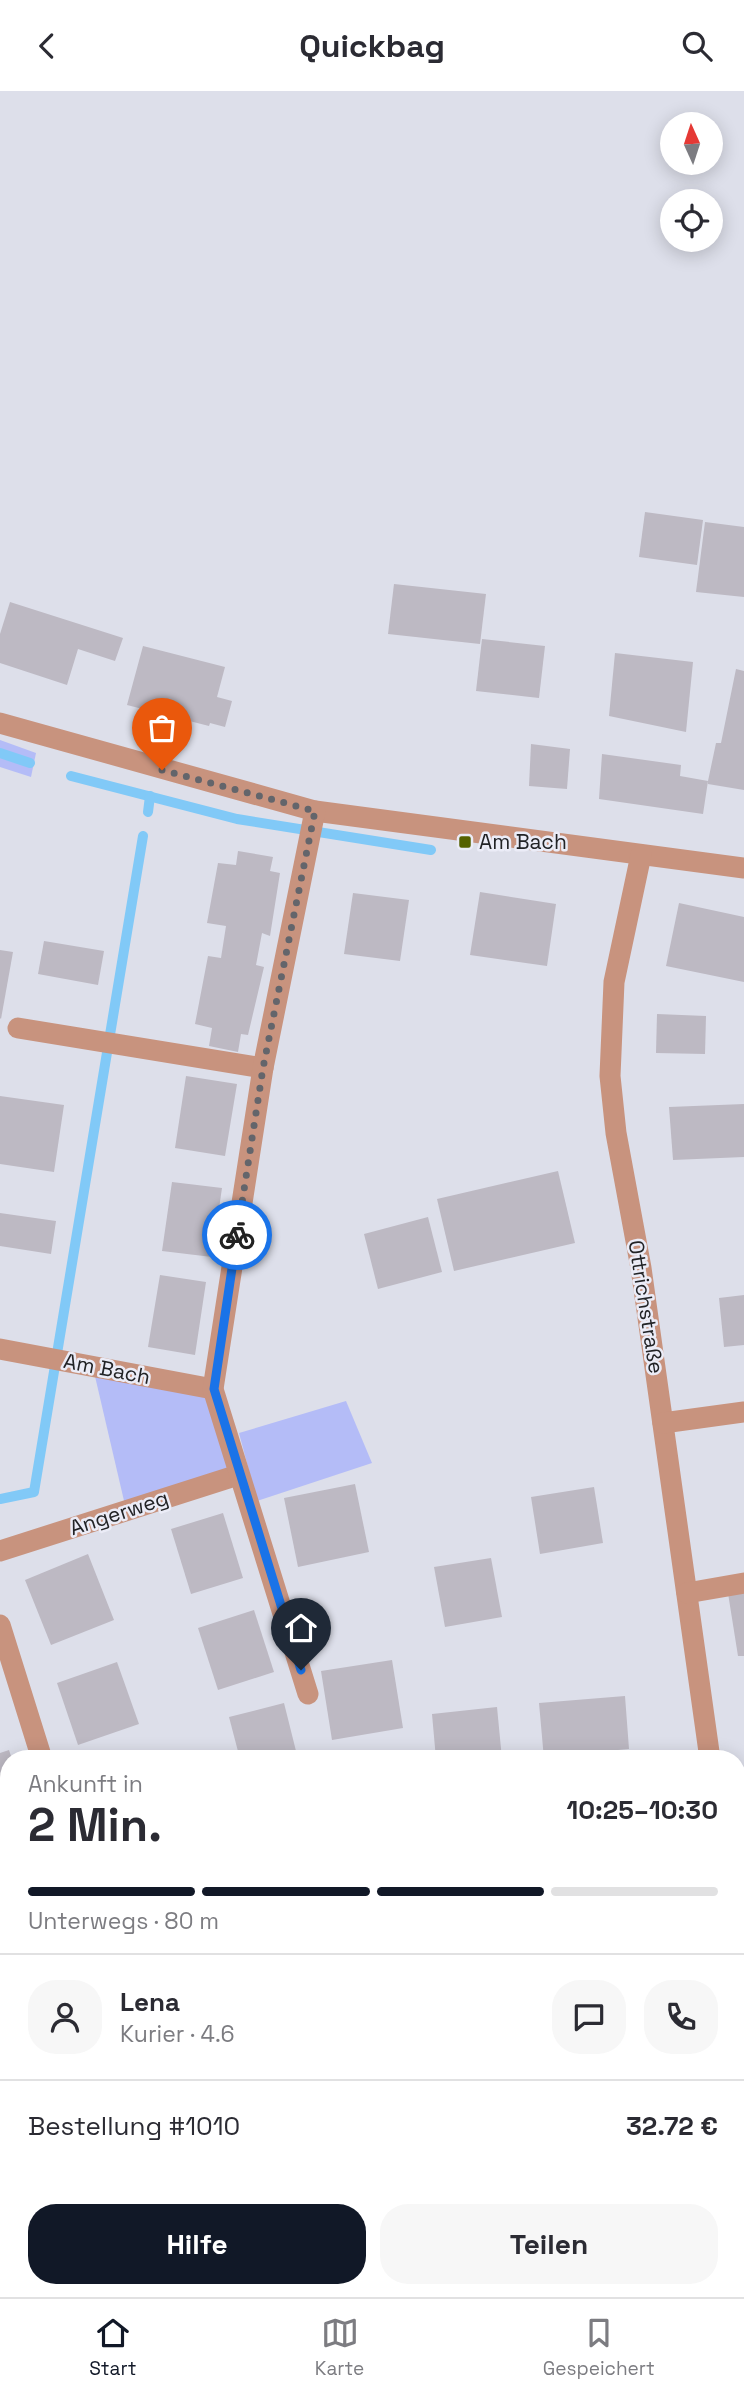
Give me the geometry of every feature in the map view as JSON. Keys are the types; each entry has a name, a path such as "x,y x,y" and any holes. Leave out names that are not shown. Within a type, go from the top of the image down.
{"street":[{"path":"0,723 313,817 744,868"},
{"path":"308,1694 238,1475 214,1389 263,1068 313,817"},
{"name":"Ottrichstraße","path":"640,855 614,982 610,1076 616,1133 641,1268 709,1750"},
{"path":"18,1028 263,1068"},
{"name":"Am Bach","path":"0,1349 214,1389"},
{"path":"663,1423 744,1412"},
{"name":"Angerweg","path":"0,1551 238,1475"},
{"path":"687,1593 744,1583"},
{"path":"0,1625 39,1750"}],"shaded area":[{"path":"0,740 36,753 31,777 0,767"},
{"path":"94,1372 209,1395 231,1471 125,1505"},
{"path":"346,1401 372,1463 257,1501 239,1433"}],"building":[{"path":"645,512 703,520 697,565 639,557"},
{"path":"705,522 744,527 744,597 696,592"},
{"path":"394,584 486,594 480,644 388,634"},
{"path":"10,602 123,638 115,661 78,649 67,685 0,663 0,634"},
{"path":"482,639 545,646 539,698 476,691"},
{"path":"143,646 225,667 217,697 232,701 225,727 210,723 209,726 127,705"},
{"path":"615,653 693,662 686,732 609,716"},
{"path":"736,669 744,671 744,790 708,784 716,743 721,743"},
{"path":"531,744 570,749 567,789 529,786"},
{"path":"602,754 681,765 680,776 708,781 703,814 599,799"},
{"path":"238,851 273,857 270,871 280,873 270,936 262,933 256,965 264,967 248,1035 241,1034 238,1052 209,1046 212,1028 195,1024 208,956 221,958 226,926 207,923 218,863 236,865"},
{"path":"480,892 556,904 547,966 470,955"},
{"path":"353,893 409,900 400,961 344,954"},
{"path":"679,903 744,917 744,982 666,966"},
{"path":"44,941 104,951 98,985 38,974"},
{"path":"0,950 13,952 1,1019 0,1018"},
{"path":"657,1014 706,1016 705,1054 656,1053"},
{"path":"186,1076 237,1084 225,1156 175,1148"},
{"path":"0,1096 64,1105 54,1172 0,1164"},
{"path":"744,1104 744,1157 673,1160 669,1107"},
{"path":"558,1171 575,1243 454,1271 437,1199"},
{"path":"172,1182 222,1188 212,1257 162,1251"},
{"path":"0,1213 56,1221 51,1254 0,1246"},
{"path":"428,1217 442,1272 378,1289 364,1234"},
{"path":"160,1275 206,1282 195,1355 148,1347"},
{"path":"744,1295 744,1345 724,1347 719,1298"},
{"path":"355,1484 369,1552 298,1567 284,1498"},
{"path":"594,1487 603,1543 540,1554 531,1497"},
{"path":"223,1513 243,1578 191,1594 171,1529"},
{"path":"88,1554 114,1620 51,1645 25,1580"},
{"path":"491,1558 502,1617 445,1627 434,1567"},
{"path":"744,1585 744,1656 738,1656 727,1587"},
{"path":"254,1610 274,1672 218,1690 198,1628"},
{"path":"392,1660 403,1728 332,1740 321,1671"},
{"path":"117,1662 139,1724 78,1745 57,1683"},
{"path":"625,1696 629,1749 543,1750 539,1703"},
{"path":"284,1703 296,1750 238,1750 229,1717"},
{"path":"497,1707 501,1750 435,1750 432,1714"}],"waterway":[{"path":"0,753 30,763"},
{"path":"71,776 237,819 431,850"},
{"path":"148,812 150,796"},
{"path":"0,1499 34,1492 143,836"}],"way so far":[{"path":"162,770 315,811 303,859 263,1068 237,1235"}],"place":[{"name":"Am Bach","path":"465,842"}],"route":[{"path":"237,1235 214,1389 238,1475 301,1670"}]}
